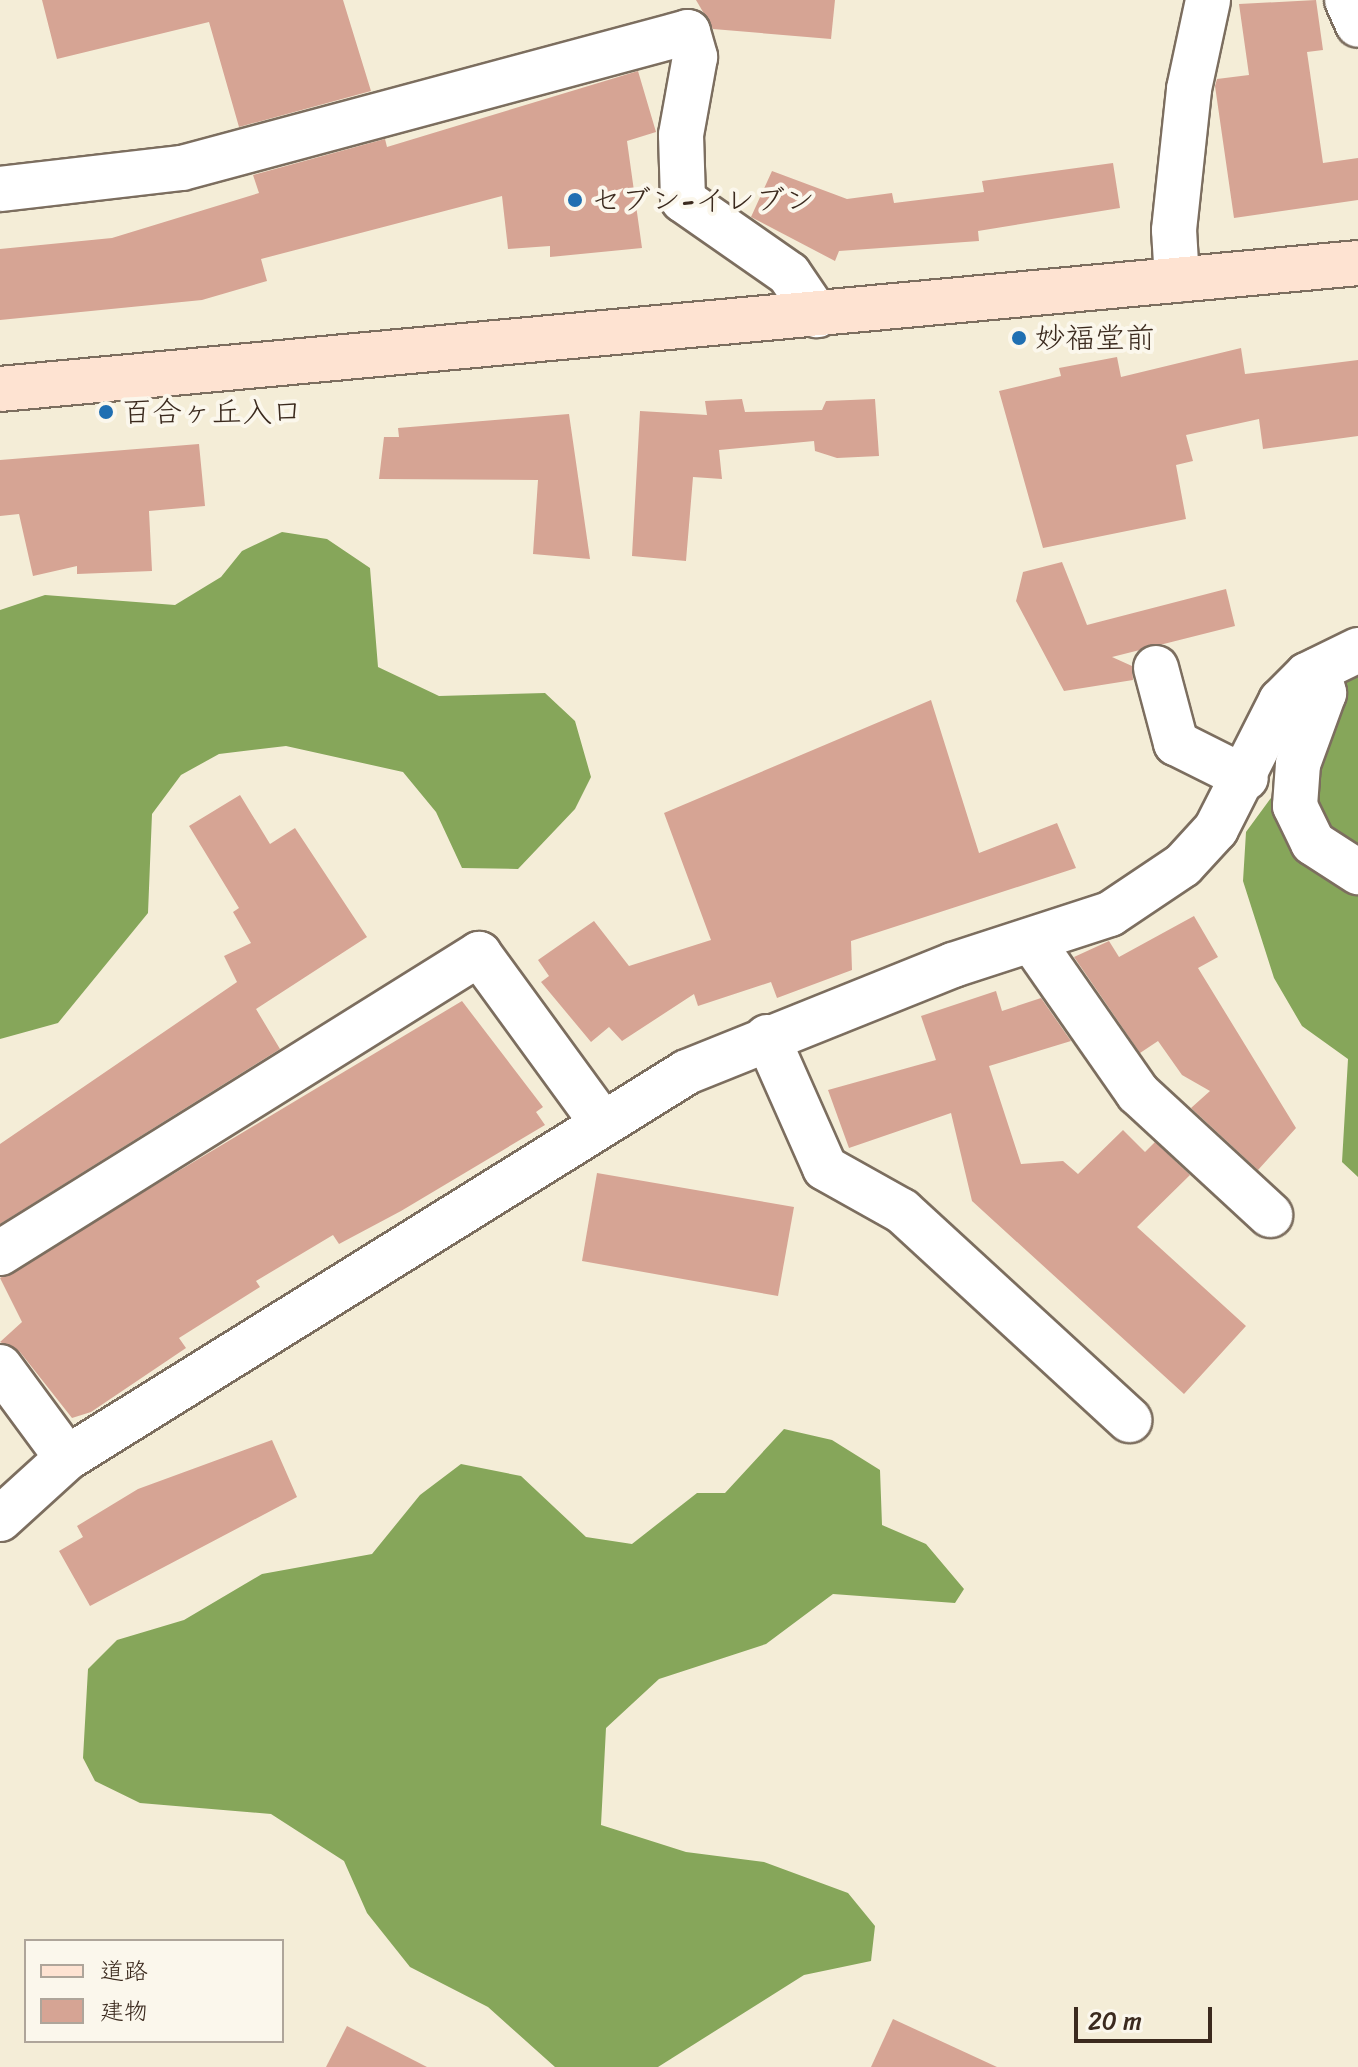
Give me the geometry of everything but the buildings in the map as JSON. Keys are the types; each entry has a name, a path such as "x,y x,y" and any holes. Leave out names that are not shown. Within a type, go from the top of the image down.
{"street":[{"path":"1177,280 1174,230 1189,89 1208,0"},
{"path":"1347,0 1358,25"},
{"path":"0,189 182,168 688,32 695,57 681,135 683,200 789,274 817,315"},
{"path":"0,389 1358,263"},
{"path":"0,1519 67,1458 601,1121 767,1037 953,965 1034,944 1110,914 1183,865 1234,804 1281,701 1318,670 1358,650"},
{"path":"1156,668 1176,743 1246,778"},
{"path":"1318,670 1324,693 1298,764 1295,806 1313,843 1358,872"},
{"path":"1034,944 1138,1093 1270,1215"},
{"path":"0,1253 479,954 601,1121"},
{"path":"767,1037 825,1168 902,1211 1129,1420"},
{"path":"0,1367 67,1458"}],"green space":[{"path":"282,532 327,539 370,568 378,667 439,696 545,693 575,721 591,777 575,809 518,869 462,868 436,812 403,772 286,746 219,754 181,775 152,814 148,913 58,1023 0,1039 0,610 45,595 175,605 221,577 242,551"},
{"path":"1358,672 1358,1177 1342,1162 1348,1059 1302,1026 1274,978 1243,881 1246,832 1282,783 1327,682"},
{"path":"784,1429 832,1440 880,1470 882,1525 926,1544 964,1589 955,1603 833,1594 766,1644 659,1679 606,1728 601,1825 686,1852 764,1862 848,1893 875,1926 871,1961 804,1975 658,2067 555,2067 488,2007 410,1967 367,1913 344,1861 271,1814 140,1803 95,1781 83,1758 88,1669 117,1640 184,1620 262,1574 372,1554 420,1495 461,1464 521,1476 586,1537 632,1544 697,1493 725,1493"}],"place":[{"name":"セブン-イレブン","path":"575,200"},
{"name":"妙福堂前","path":"1019,338"},
{"name":"百合ヶ丘入口","path":"106,412"}]}
